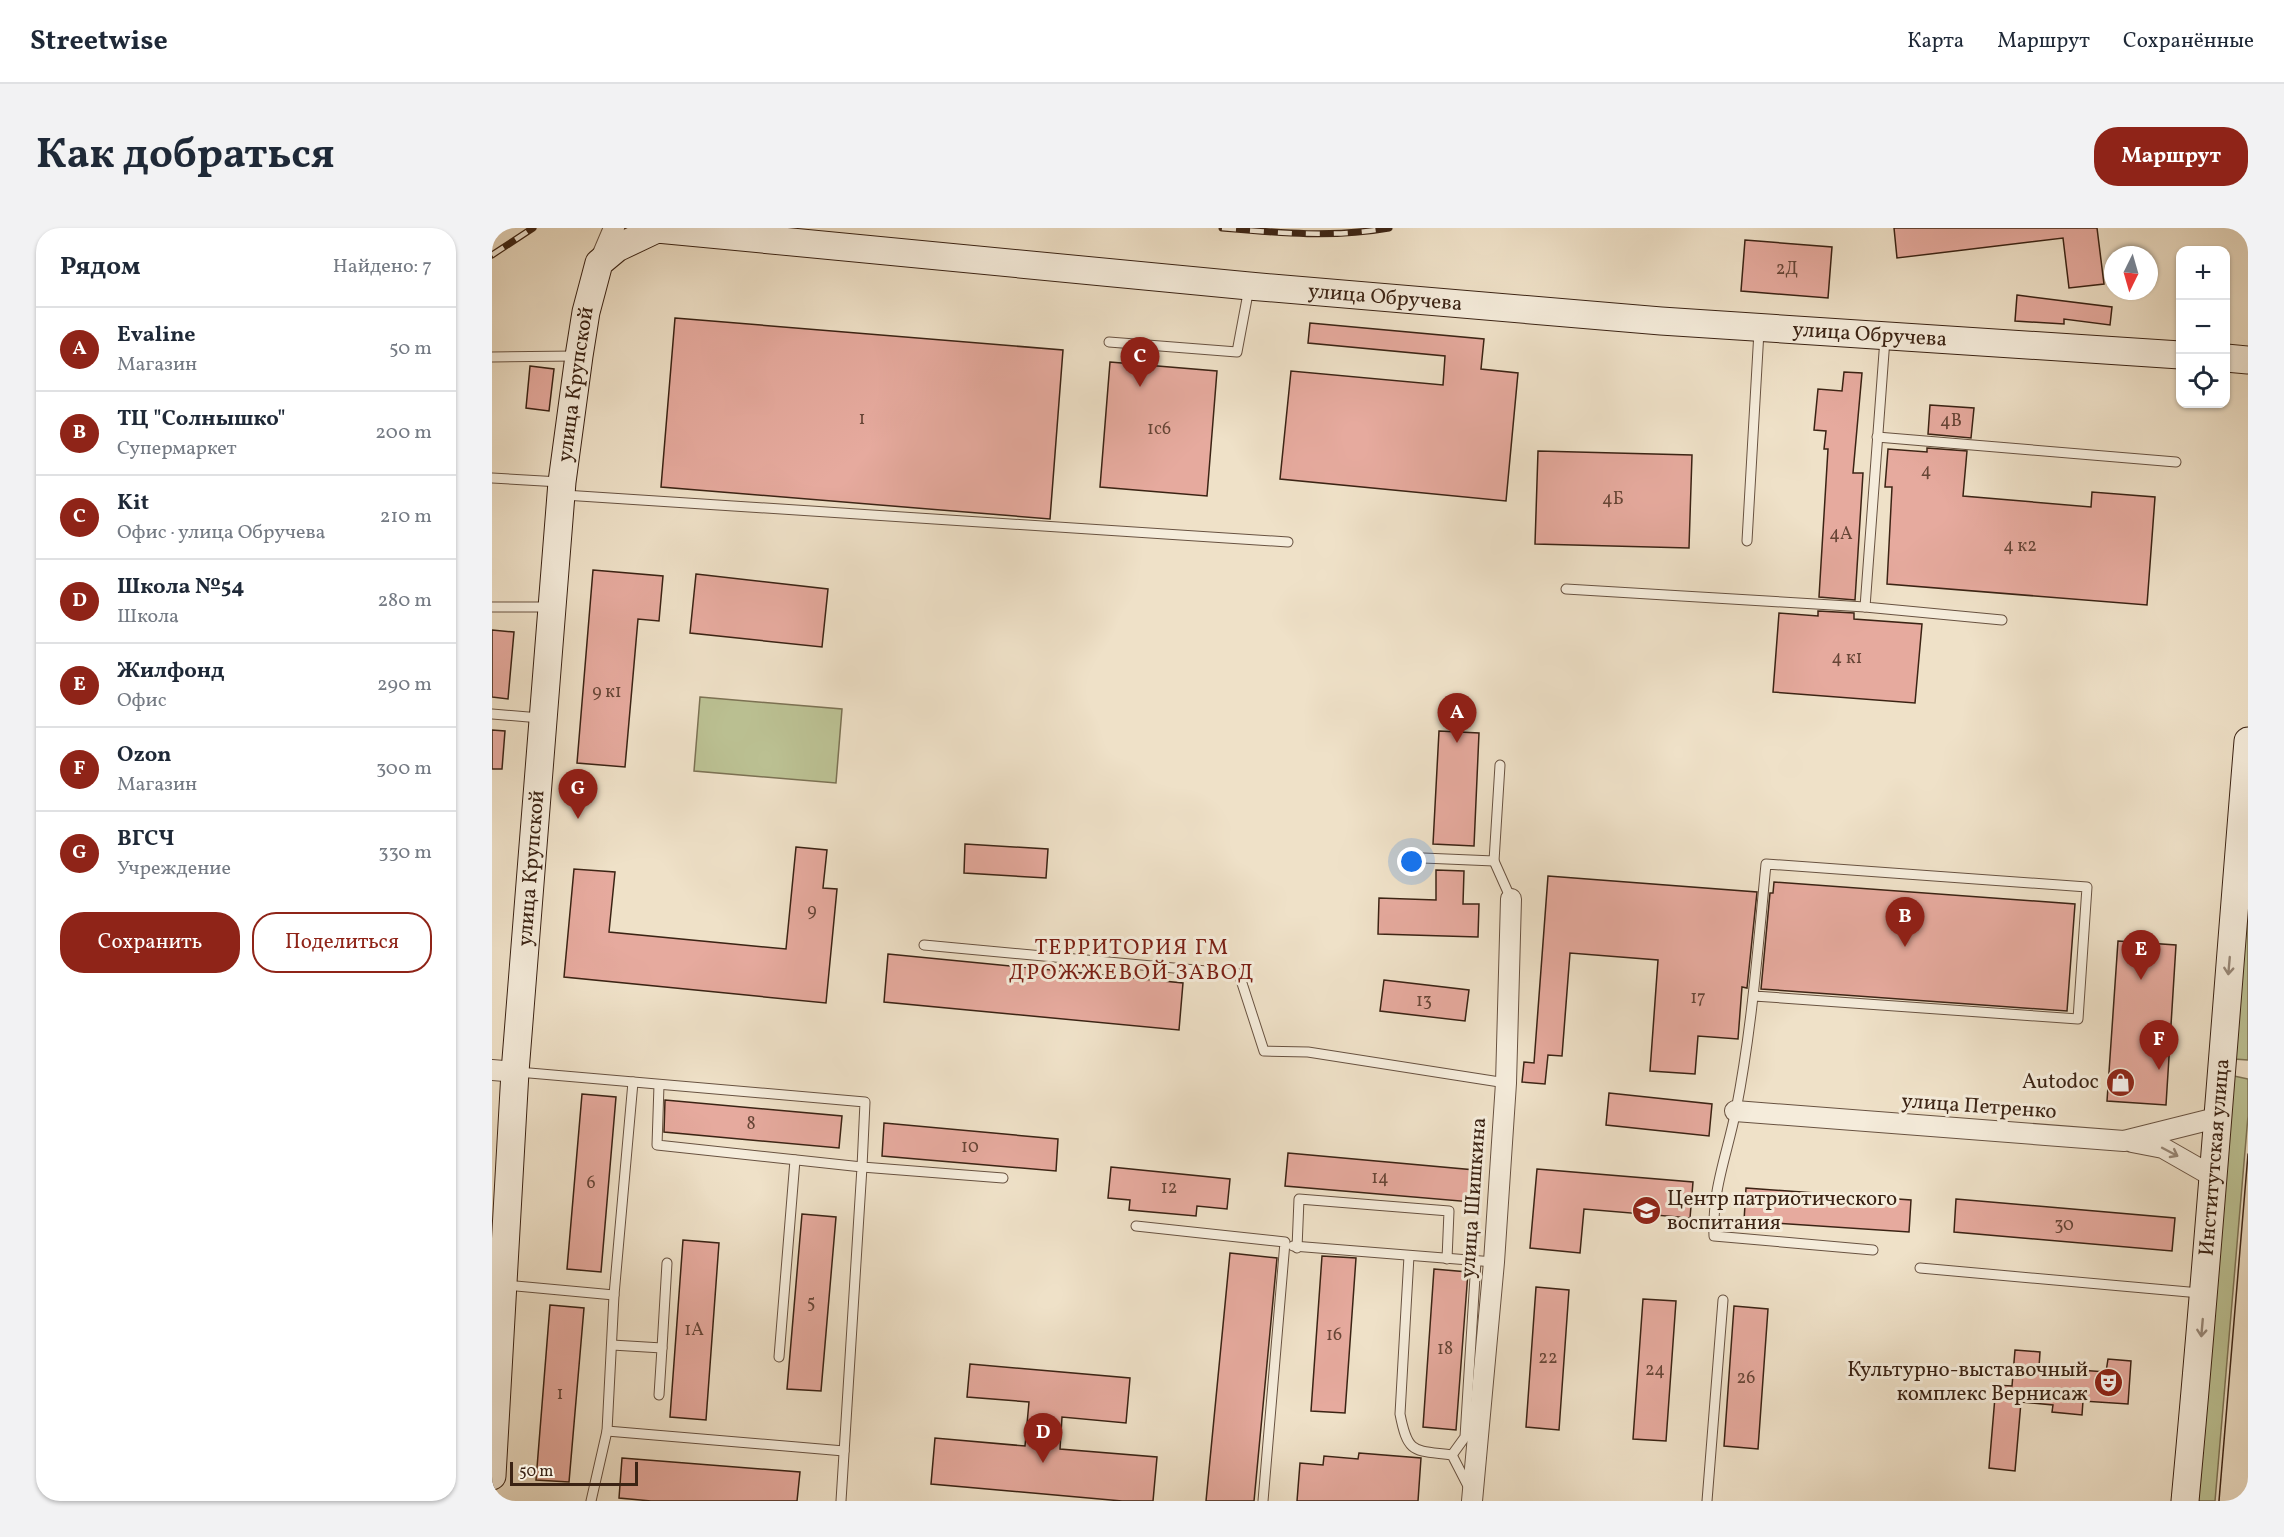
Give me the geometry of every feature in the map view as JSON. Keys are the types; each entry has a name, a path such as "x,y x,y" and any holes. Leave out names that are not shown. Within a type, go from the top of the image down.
{"main road":[{"name":"улица Обручева","path":"599,263 617,248 656,229 1249,286 1759,327 2176,355"},
{"name":"улица Крупской","path":"492,1476 504,1071 544,718 562,489 586,312 599,263"},
{"path":"2230,358 2248,360"},
{"name":"Институтская улица","path":"2185,1501 2205,1293 2216,1118 2248,741"}],"street":[{"path":"599,263 614,228"},
{"name":"улица Шишкина","path":"1472,1498 1485,1261 1506,1083 1511,899"},
{"name":"улица Петренко","path":"1736,1111 2124,1141 2216,1118"},
{"path":"2124,1141 2163,1148 2212,1176"}],"lane":[{"path":"1109,342 1237,352 1249,286"},
{"path":"1747,541 1759,327"},
{"path":"1865,607 1885,336"},
{"path":"492,357 579,356"},
{"path":"1877,437 2176,462"},
{"path":"492,478 562,489 1288,542"},
{"path":"1566,589 1865,607 2002,620"},
{"path":"492,607 552,607"},
{"path":"492,714 544,718"},
{"path":"1500,765 1494,861 1511,899"},
{"path":"1423,858 1494,861"},
{"path":"1754,996 2078,1019 2087,887 1766,864 1754,996 1736,1111 1714,1198 1714,1236 1873,1250"},
{"path":"924,945 1239,974 1264,1051 1308,1052 1506,1083"},
{"path":"504,1071 865,1102 841,1501"},
{"path":"591,1501 607,1431 614,1295 633,1082"},
{"path":"658,1085 657,1145 862,1167 1003,1178"},
{"path":"778,1357 795,1160"},
{"path":"1297,1248 1299,1198 1449,1210 1447,1259"},
{"path":"1136,1226 1286,1242 1297,1248 1485,1261 1465,1437 1452,1455"},
{"path":"1263,1501 1286,1242"},
{"path":"1409,1256 1400,1414 1404,1434 1407,1442 1415,1450 1452,1455"},
{"path":"659,1395 668,1263"},
{"path":"1920,1268 2205,1293"},
{"path":"498,1285 614,1295"},
{"path":"1707,1501 1723,1300"},
{"path":"612,1345 662,1348"},
{"path":"607,1431 844,1451"},
{"path":"1452,1455 1472,1498"}],"green space":[{"path":"700,697 842,709 836,783 694,771"},
{"path":"2248,865 2248,1060 2234,1059"},
{"path":"2234,1076 2248,1079 2248,1116 2215,1501 2190,1501"}],"building":[{"path":"1894,228 2097,228 2104,284 2069,288 2063,238 1897,258"},
{"path":"1745,240 1832,247 1828,298 1741,291"},
{"path":"2017,295 2112,307 2110,325 2064,319 2064,324 2015,321"},
{"path":"675,318 1063,350 1050,519 661,487"},
{"path":"1310,323 1484,339 1481,369 1518,373 1506,501 1280,479 1291,371 1443,385 1445,356 1308,343"},
{"path":"1110,362 1217,371 1207,496 1100,487"},
{"path":"530,366 554,369 549,411 526,408"},
{"path":"1844,372 1862,373 1853,473 1863,473 1855,600 1819,597 1828,449 1824,449 1826,431 1814,430 1818,389 1842,391"},
{"path":"1930,405 1974,408 1971,438 1928,434"},
{"path":"1927,448 1967,451 1963,496 2091,507 2092,492 2155,497 2147,605 1887,584 1892,487 1885,487 1888,449 1927,452"},
{"path":"1538,451 1692,455 1689,548 1535,544"},
{"path":"593,570 663,576 659,621 638,619 625,767 577,763"},
{"path":"696,574 828,589 822,647 690,633"},
{"path":"1818,611 1854,613 1854,619 1922,624 1915,703 1773,692 1779,613 1818,616"},
{"path":"492,630 514,632 508,699 492,697"},
{"path":"492,730 505,731 502,769 492,769"},
{"path":"1439,731 1479,733 1474,846 1433,844"},
{"path":"965,844 1048,849 1046,878 964,873"},
{"path":"796,847 827,850 823,888 837,889 826,1003 564,977 574,869 615,872 609,932 786,949"},
{"path":"1436,870 1464,871 1463,904 1479,904 1478,937 1378,934 1379,898 1436,900"},
{"path":"1548,876 1757,892 1747,988 1742,987 1738,1039 1698,1036 1695,1074 1650,1071 1658,960 1570,953 1562,1056 1548,1055 1545,1084 1522,1082 1524,1062 1534,1063"},
{"path":"1774,882 2075,904 2067,1011 1761,989 1770,893 1773,893"},
{"path":"2118,941 2176,945 2166,1105 2107,1101"},
{"path":"888,954 1183,983 1179,1030 884,1002"},
{"path":"1384,980 1469,990 1465,1021 1380,1011"},
{"path":"1609,1093 1712,1104 1709,1136 1606,1125"},
{"path":"582,1094 616,1097 601,1272 567,1269"},
{"path":"665,1100 842,1116 839,1148 664,1132"},
{"path":"884,1123 1058,1139 1056,1171 882,1156"},
{"path":"1288,1153 1475,1170 1472,1202 1285,1186"},
{"path":"1111,1167 1230,1179 1227,1209 1197,1206 1196,1216 1129,1210 1130,1200 1108,1198"},
{"name":"Центр патриотического воспитания","path":"1537,1169 1693,1182 1690,1218 1584,1209 1580,1253 1530,1248"},
{"path":"1746,1188 1911,1200 1909,1232 1744,1221"},
{"path":"1956,1199 2175,1218 2172,1251 1954,1232"},
{"path":"802,1214 836,1217 821,1391 787,1389"},
{"path":"683,1240 719,1243 706,1420 670,1417"},
{"path":"1230,1253 1277,1258 1254,1501 1206,1501"},
{"path":"1322,1256 1356,1258 1345,1413 1311,1411"},
{"path":"1434,1269 1468,1272 1456,1430 1423,1427"},
{"path":"1536,1287 1569,1290 1559,1430 1526,1427"},
{"path":"1643,1299 1676,1301 1666,1441 1633,1439"},
{"path":"550,1305 584,1308 569,1482 536,1480"},
{"path":"1734,1306 1768,1309 1758,1449 1724,1446"},
{"path":"2015,1350 2040,1352 2039,1367 2106,1372 2108,1359 2131,1361 2128,1404 2083,1401 2082,1415 2052,1412 2053,1405 2021,1402 2015,1471 1989,1468 1996,1385 2012,1386"},
{"path":"970,1364 1130,1378 1126,1423 1062,1417 1060,1449 1157,1457 1153,1501 1122,1501 931,1484 935,1438 1025,1446 1029,1402 967,1397"},
{"path":"1359,1453 1421,1458 1418,1501 1297,1501 1300,1463 1323,1465 1324,1456 1358,1459"},
{"path":"622,1458 800,1472 797,1501 651,1501 619,1498"}],"tram line":[{"path":"2219,1501 2248,1154"}],"railway":[{"path":"492,255 533,228"},
{"path":"1222,228 1327,234 1389,228"}],"place":[{"name":"Kit","path":"1140,387"},
{"name":"Evaline","path":"1457,743"},
{"name":"ВГСЧ","path":"578,819"},
{"name":"ТЦ \"Солнышко\"","path":"1905,947"},
{"name":"Жилфонд","path":"2141,980"},
{"name":"Ozon","path":"2159,1070"},
{"name":"Autodoc","path":"2120,1082"},
{"name":"Центр патриотического воспитания","path":"1646,1211"},
{"name":"Культурно-выставочный комплекс Вернисаж","path":"2109,1382"},
{"name":"Школа №54","path":"1043,1463"}],"district":[{"name":"ТЕРРИТОРИЯ ГМ ДРОЖЖЕВОЙ ЗАВОД","path":"1132,960"}]}
